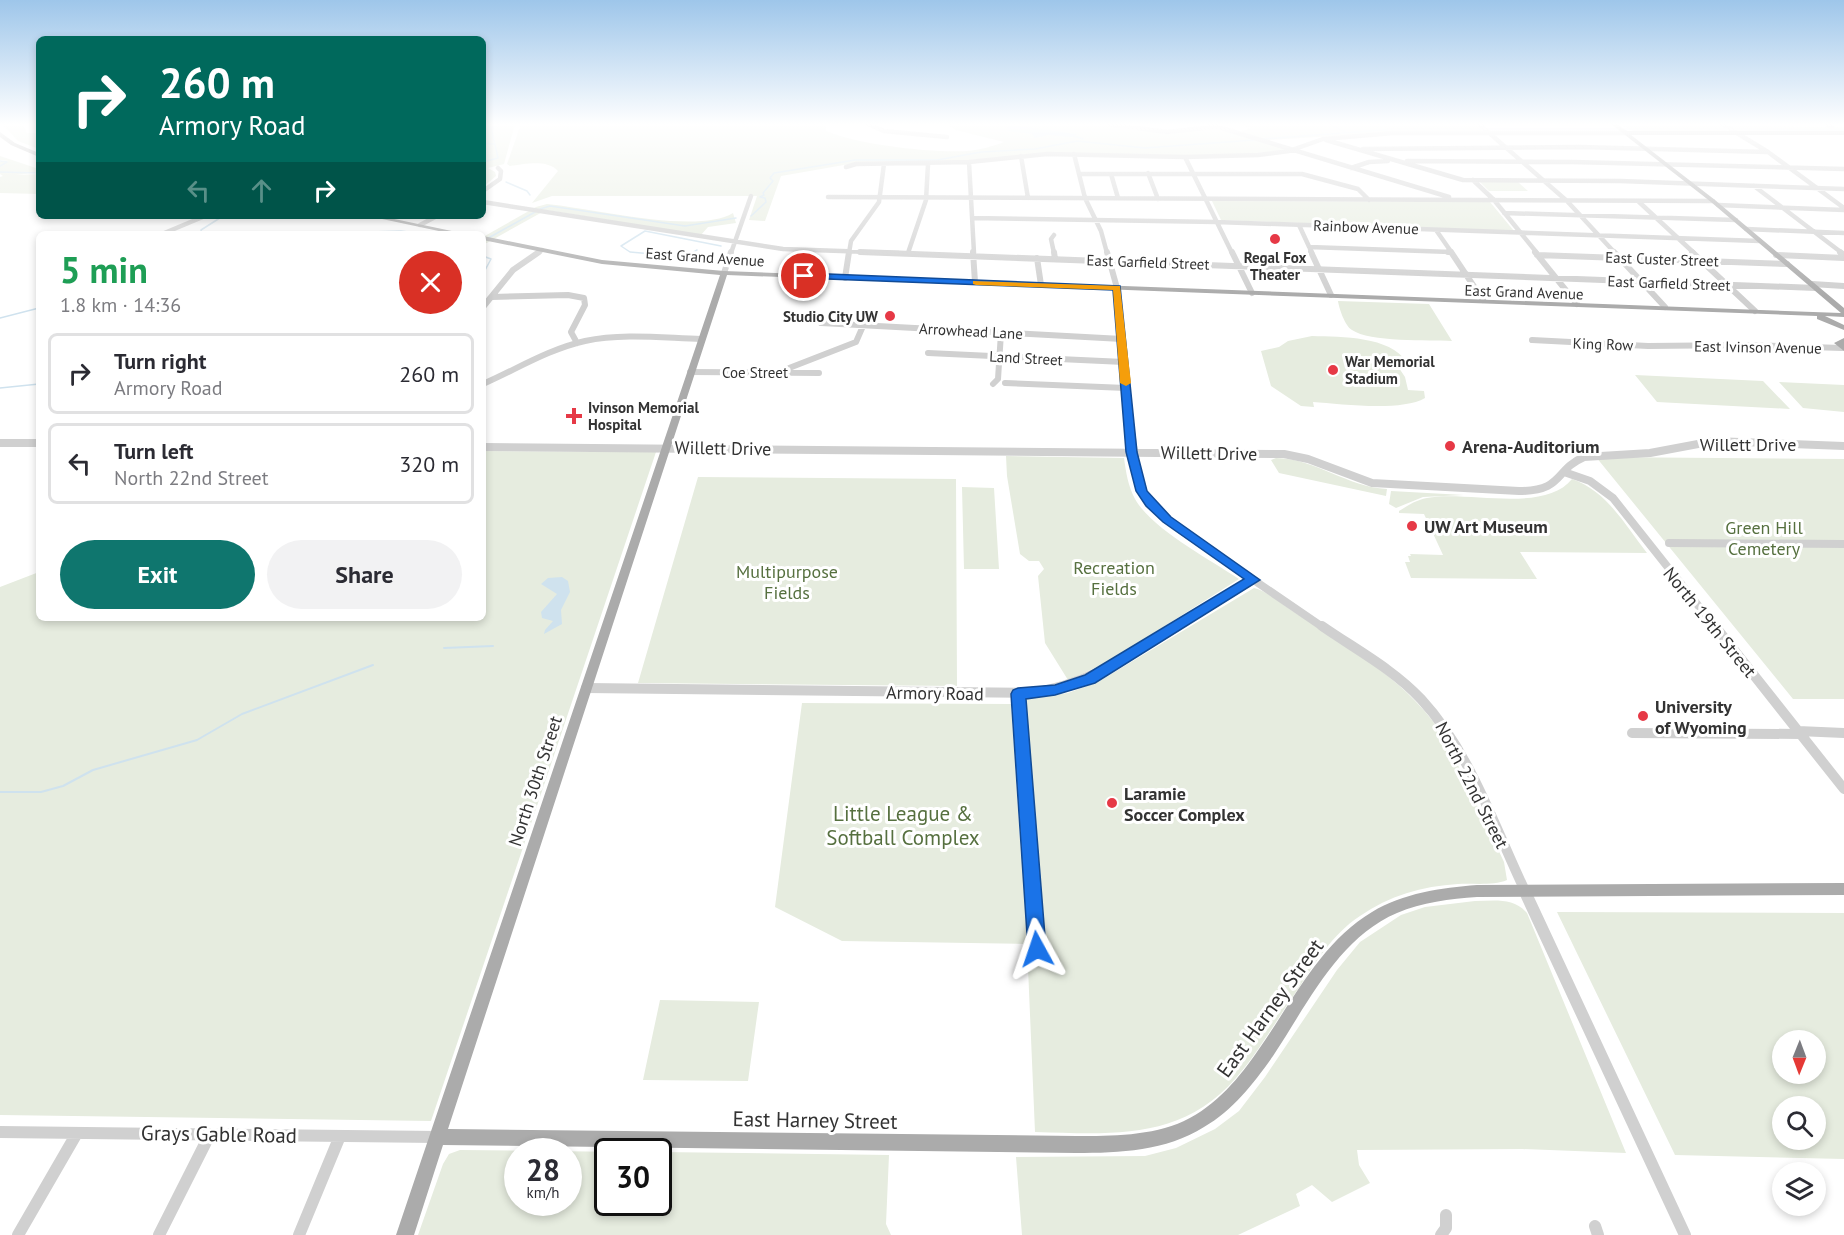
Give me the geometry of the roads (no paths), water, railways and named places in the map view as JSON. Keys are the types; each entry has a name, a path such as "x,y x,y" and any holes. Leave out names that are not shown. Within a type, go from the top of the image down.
{"main road":[{"path":"1688,183 1716,203 1844,314"},
{"path":"387,219 449,231"},
{"name":"East Grand Avenue","path":"486,239 620,264 724,273 1483,300 1796,314"},
{"name":"North 30th Street","path":"405,1235 724,273"},
{"name":"East Grand Avenue","path":"1252,293 1659,310 1844,314"},
{"path":"1796,314 1823,318 1844,328"},
{"name":"East Harney Street","path":"438,1137 1111,1144 1161,1137 1200,1121 1238,1090 1334,954 1366,922 1400,905 1424,897 1458,892 1524,889 1844,889"}],"street":[{"path":"845,278 851,242 879,202 882,182"},
{"path":"908,253 926,197 927,182"},
{"path":"970,182 975,282"},
{"path":"1025,182 1028,198"},
{"name":"North 22nd Street","path":"1080,182 1117,288 1132,452 1139,485 1155,509 1176,527 1394,675 1427,704 1449,735 1524,889 1685,1235"},
{"path":"1113,182 1118,198"},
{"path":"1151,182 1158,199"},
{"path":"1197,182 1252,293"},
{"path":"1333,182 1358,189 1369,200"},
{"path":"1395,182 1455,200"},
{"path":"1475,182 1494,200 1577,304"},
{"path":"1546,182 1567,201 1665,308"},
{"path":"1622,182 1844,189"},
{"path":"1808,182 1844,209"},
{"path":"1754,186 1844,256"},
{"path":"1251,191 1256,199"},
{"path":"1302,192 1307,199"},
{"path":"1428,192 1441,200"},
{"path":"724,273 752,196"},
{"path":"828,197 1638,201 1844,209"},
{"path":"1638,201 1755,311"},
{"name":"East Garfield Street","path":"486,202 783,249 1641,282 1844,286"},
{"path":"1504,213 1736,220"},
{"name":"Rainbow Avenue","path":"972,218 1217,222 1760,241"},
{"path":"169,231 199,219"},
{"path":"420,225 431,219"},
{"path":"1299,225 1330,295"},
{"path":"1746,229 1844,233"},
{"path":"1436,230 1483,300"},
{"path":"1054,235 1051,238 1055,259"},
{"path":"1309,247 1450,252"},
{"path":"486,304 513,270 542,250"},
{"name":"East Custer Street","path":"1537,255 1787,264"},
{"path":"1776,255 1844,256"},
{"path":"1037,258 1041,285"},
{"path":"492,297 568,295 584,297 585,305 571,334 577,343"},
{"name":"Arrowhead Lane","path":"821,323 1122,339"},
{"path":"778,372 856,342 863,326"},
{"path":"993,384 998,379 1001,333"},
{"path":"486,383 577,343 608,339 701,339"},
{"name":"King Row","path":"1532,340 1648,346 1674,345"},
{"name":"East Ivinson Avenue","path":"1674,345 1843,346"},
{"name":"Land Street","path":"928,353 1124,362"},
{"name":"Coe Street","path":"690,372 819,373"},
{"path":"1005,383 1126,388"},
{"name":"Willett Drive","path":"486,447 1284,454 1311,458 1364,482 1526,491 1552,484 1576,460 1584,457 1643,454 1707,442 1757,441 1844,446"},
{"path":"0,443 36,443"},
{"name":"North 19th Street","path":"1564,472 1590,481 1613,498 1844,789"},
{"path":"1669,543 1844,544"},
{"name":"Armory Road","path":"586,688 1018,694 1055,690 1090,679 1253,580"},
{"path":"1018,694 1037,949"},
{"path":"1632,733 1844,733"},
{"name":"Grays Gable Road","path":"0,1131 438,1137"},
{"path":"18,1235 77,1133"},
{"path":"159,1235 210,1134"},
{"path":"299,1235 340,1136"},
{"path":"1441,1235 1446,1228 1446,1215"}],"water":[{"path":"562,577 568,581 570,592 561,610 562,624 544,634 553,621 542,618 541,612 557,594 541,584 548,578"}],"waterway":[{"path":"506,182 527,191 530,195"},
{"path":"751,216 766,202 765,198 760,197 764,195 763,193 772,182"},
{"path":"540,209 550,206 685,226 736,218"},
{"path":"486,239 535,212"},
{"path":"201,231 218,219"},
{"path":"697,250 686,257 630,252 621,246 645,231 721,246"},
{"path":"486,257 491,259 486,268"},
{"path":"0,318 36,309"},
{"path":"0,388 36,384"},
{"path":"444,648 493,646"},
{"path":"0,792 41,792 63,786 93,770 197,740 242,714 373,665"}],"place":[{"name":"Regal Fox Theater","path":"1275,239"},
{"name":"Studio City UW","path":"890,316"},
{"name":"War Memorial Stadium","path":"1333,370"},
{"name":"Ivinson Memorial Hospital","path":"574,416"},
{"name":"Arena-Auditorium","path":"1450,446"},
{"name":"UW Art Museum","path":"1412,526"},
{"name":"University of Wyoming","path":"1643,716"},
{"name":"Laramie Soccer Complex","path":"1112,803"}],"park label":[{"name":"Green Hill Cemetery","path":"1764,537"},
{"name":"Recreation Fields","path":"1114,577"},
{"name":"Multipurpose Fields","path":"787,581"},
{"name":"Little League & Softball Complex","path":"903,825"}]}
